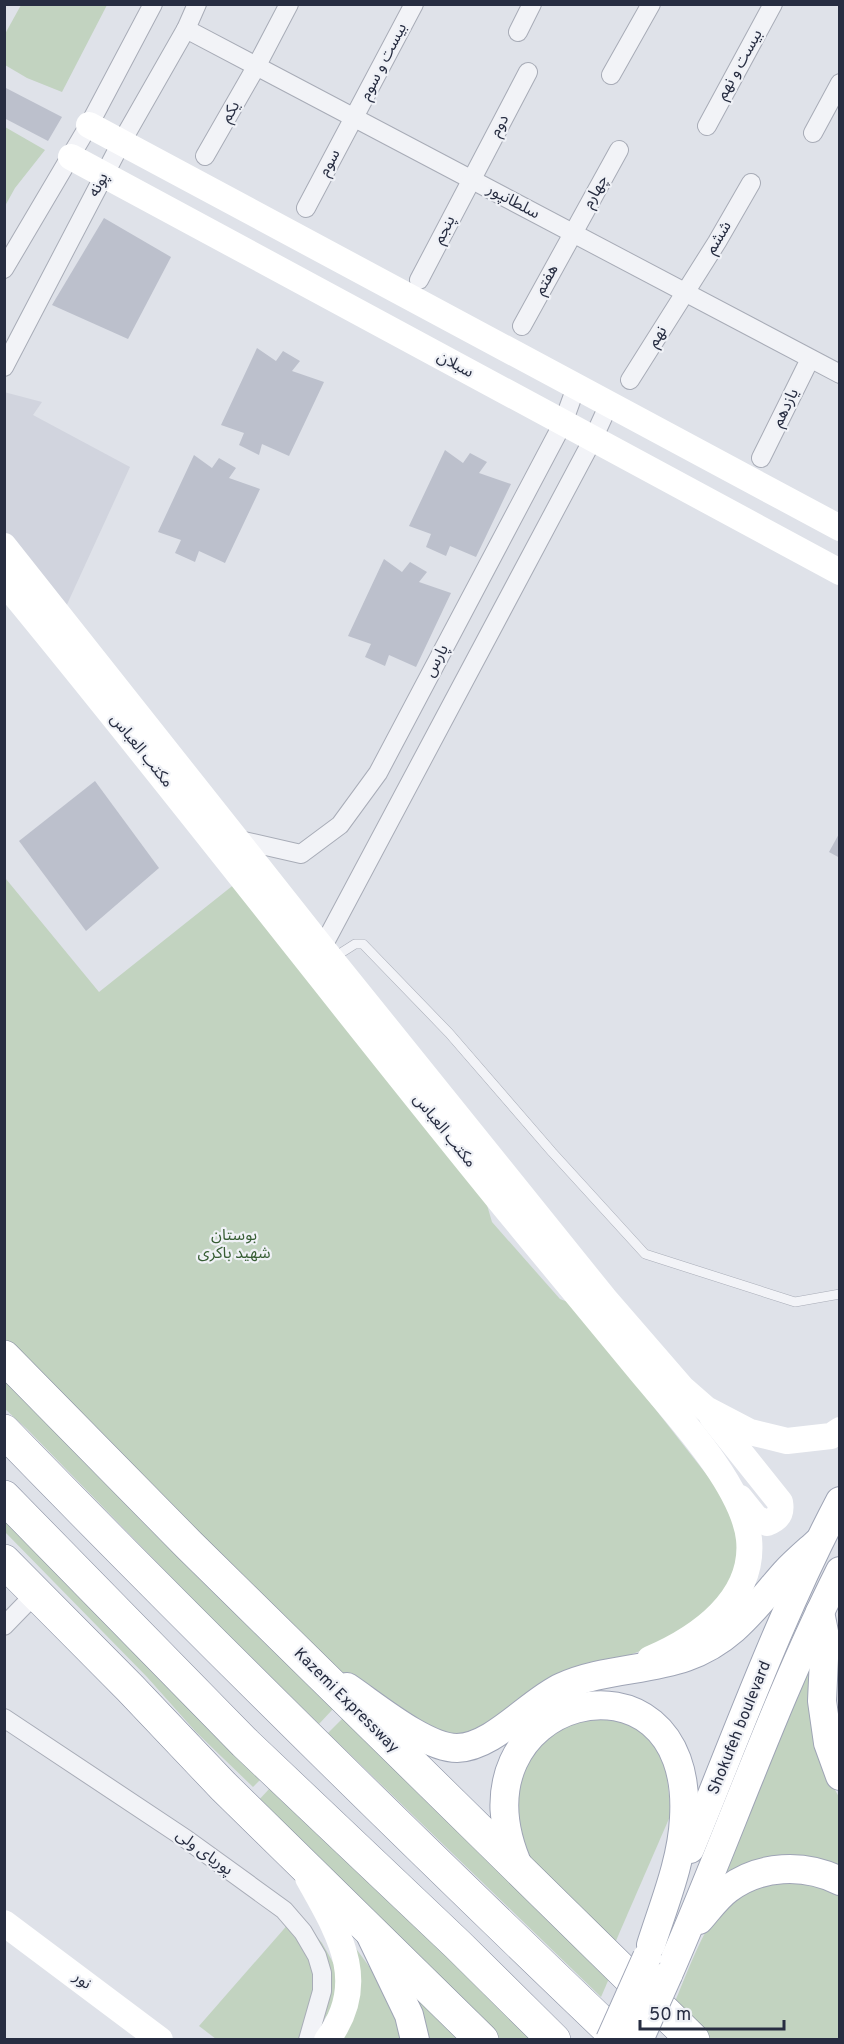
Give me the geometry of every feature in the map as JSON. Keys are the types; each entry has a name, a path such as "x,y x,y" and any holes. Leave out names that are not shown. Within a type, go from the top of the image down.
{"highway":[{"name":"Kazemi Expressway","path":"4,1357 189,1545 693,2040"},
{"path":"4,1431 321,1751 620,2040"},
{"path":"4,1497 245,1743 458,1945 554,2040"},
{"path":"4,1560 191,1752 482,2040"},
{"path":"96,1591 102,1624 180,1716 191,1752"}],"main road":[{"path":"89,125 840,528"},
{"name":"سبلان","path":"71,157 840,572"},
{"name":"مکتب العباس","path":"4,546 31,597 320,956 604,1298 682,1388 706,1409 750,1432 787,1442 831,1436 840,1430"},
{"name":"مکتب العباس","path":"4,582 31,597 235,839 508,1211 686,1427 732,1489 748,1537 748,1559 740,1589 726,1608 680,1644 627,1668"},
{"path":"706,1409 780,1502 782,1510 776,1520 767,1523 756,1518 732,1489"},
{"name":"Shokufeh boulevard","path":"655,1959 754,1691 818,1542 840,1501"},
{"path":"299,1654 419,1736 455,1748 473,1746 561,1687 582,1679 627,1668 656,1665 686,1657 712,1646 737,1628 788,1570 818,1542"},
{"path":"834,1598 825,1637 822,1701 828,1743 840,1776"},
{"name":"Shokufeh boulevard","path":"655,1959 687,1932 800,1652 834,1598"},
{"path":"521,1872 512,1853 506,1831 504,1804 509,1774 522,1745 546,1721 573,1708 600,1704 627,1709 649,1720 667,1737 678,1759 683,1788 684,1818 678,1857 639,2040"},
{"path":"296,1857 330,1919 346,1956 349,1979 347,2002 327,2040"},
{"path":"687,1932 728,1889 756,1874 790,1868 828,1875 840,1881"},
{"name":"نور","path":"4,1923 160,2040"},
{"path":"367,1928 409,2015 415,2040"},
{"path":"610,2040 655,1959"}],"street":[{"path":"4,269 89,125 153,4"},
{"name":"پونه","path":"4,367 122,143 186,29 197,4"},
{"name":"یکم","path":"205,156 289,4"},
{"name":"بیست و سوم","path":"355,118 414,4"},
{"path":"518,32 532,4"},
{"path":"611,75 651,4"},
{"name":"بیست و نهم","path":"707,126 773,4"},
{"name":"سلطانپور","path":"186,29 840,374"},
{"name":"دوم","path":"471,180 528,72"},
{"path":"813,133 840,83"},
{"name":"سوم","path":"306,208 355,118"},
{"name":"چهارم","path":"573,234 619,150"},
{"name":"پنجم","path":"419,280 471,180"},
{"name":"ششم","path":"686,293 751,183"},
{"name":"هفتم","path":"522,326 573,234"},
{"name":"نهم","path":"630,380 686,293"},
{"name":"یازدهم","path":"761,458 810,358"},
{"name":"پارس","path":"235,839 301,854 340,825 378,773 563,423 576,387"},
{"name":"پارس","path":"320,956 405,791 593,439 609,404"},
{"path":"378,773 405,791"},
{"path":"4,1626 36,1593"},
{"name":"پوریای ولی","path":"4,1718 186,1839 284,1910 303,1932 317,1956 322,1973 322,1991 308,2040"}],"lane":[{"path":"320,956 356,944 363,944 449,1033 552,1152 645,1254 795,1302 840,1294"}],"shaded area":[{"path":"4,392 42,402 33,415 130,467 64,611 5,537"}],"green space":[{"path":"21,5 107,5 62,92 27,78 5,65 5,34"},
{"path":"5,127 45,150 15,188 5,206"},
{"name":"بوستان شهید باکری","path":"6,879 99,992 236,883 482,1188 492,1222 560,1299 573,1304 721,1493 739,1536 737,1577 690,1630 613,1661 463,1742 367,1694 248,1588 5,1340"},
{"path":"5,1374 333,1709 319,1724 5,1409"},
{"path":"4,1509 266,1774 253,1787 196,1732 147,1677 5,1532"},
{"path":"817,1631 829,1779 839,1797 839,1871 712,1893"},
{"path":"343,1718 611,1974 601,1997 328,1733"},
{"path":"626,1719 664,1750 671,1814 615,1943 522,1852 515,1793 523,1765 540,1740 568,1721"},
{"path":"270,1788 533,2039 500,2039 257,1802"},
{"path":"782,1880 813,1883 839,1893 839,2039 709,2039 674,2004 695,1953 715,1916 728,1902 750,1891"},
{"path":"297,1914 322,1943 339,1973 333,2007 310,2039 216,2039 199,2026"},
{"path":"349,1939 390,1995 407,2039 339,2040"},
{"path":"395,1969 465,2039 423,2039"}],"building":[{"path":"4,87 62,117 48,141 4,118"},
{"path":"104,218 171,257 128,339 52,305"},
{"path":"257,348 276,361 283,351 300,361 292,371 324,382 289,456 262,444 259,455 239,445 244,433 221,425"},
{"path":"445,450 463,463 470,453 487,462 479,473 511,484 476,557 450,546 446,556 426,547 431,534 409,526"},
{"path":"194,455 212,468 219,458 236,468 229,478 260,489 225,563 199,551 195,562 175,553 181,540 158,532"},
{"path":"384,559 402,572 410,562 427,572 419,582 451,593 416,667 389,655 385,666 365,657 371,644 348,636"},
{"path":"95,781 159,868 86,931 19,841"},
{"path":"840,832 840,858 829,852"}]}
